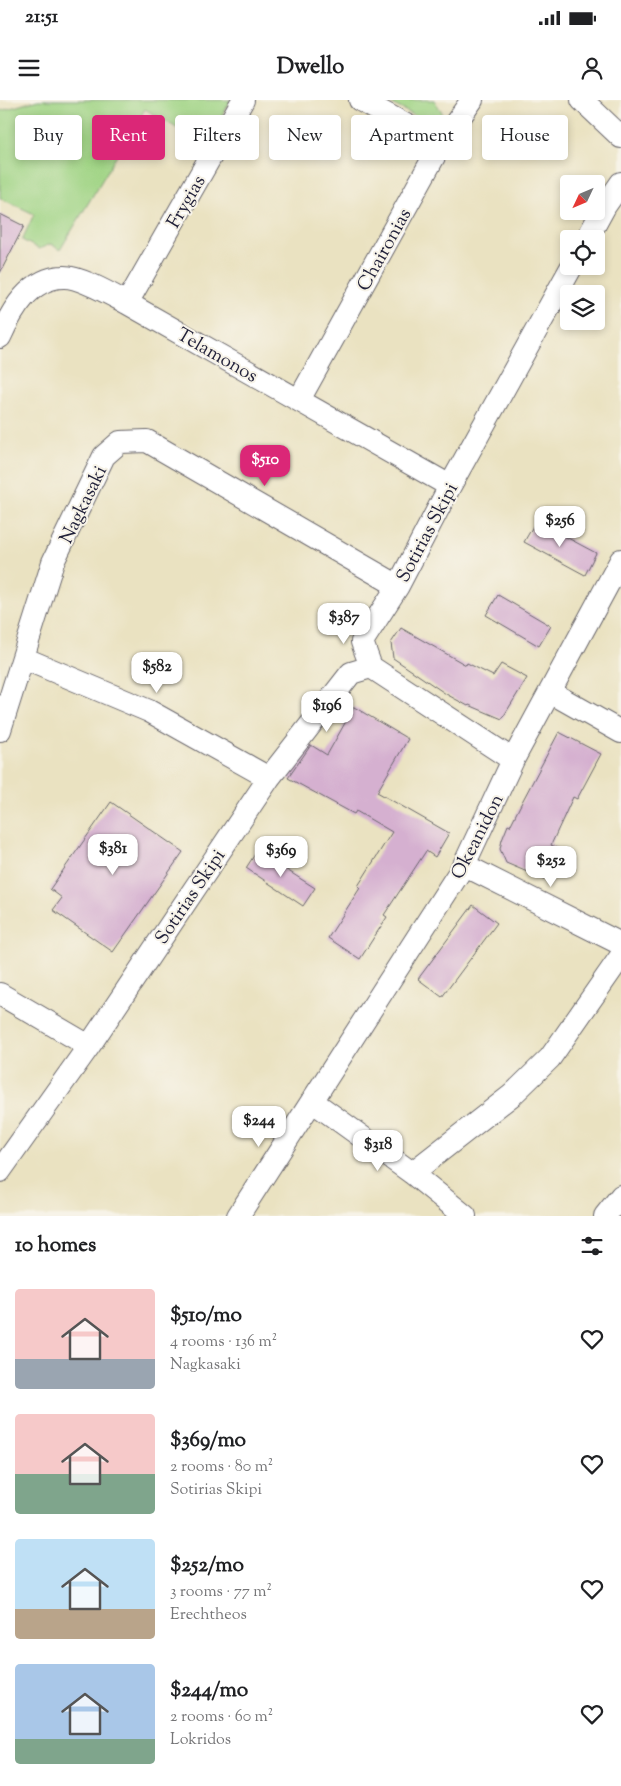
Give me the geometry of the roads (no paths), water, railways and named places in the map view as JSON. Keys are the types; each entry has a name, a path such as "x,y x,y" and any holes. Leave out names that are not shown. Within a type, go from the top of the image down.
{"street":[{"name":"Frygias","path":"127,302 243,100"},
{"path":"360,100 388,115"},
{"name":"Chaironias","path":"461,115 472,100"},
{"path":"582,100 621,137"},
{"name":"Chaironias","path":"299,400 432,160"},
{"path":"592,230 621,183"},
{"name":"Sotirias Skipi","path":"0,1171 89,1046 269,778 351,673 371,667 362,642 398,586 450,486 567,275"},
{"name":"Telamonos","path":"0,337 20,300 40,282 64,276 92,285 127,302 450,486"},
{"name":"Nagkasaki","path":"0,730 53,562 104,456 120,442 147,441 398,586"},
{"name":"Okeanidon","path":"238,1216 464,865 513,760 621,560"},
{"path":"22,658 149,711 269,778"},
{"path":"371,667 513,760"},
{"path":"550,692 621,732"},
{"path":"464,865 621,944"},
{"path":"412,1173 512,1095 550,1058 621,956"},
{"path":"0,994 89,1046"},
{"path":"312,1101 412,1173 465,1216"},
{"path":"605,1216 621,1196"}]}
